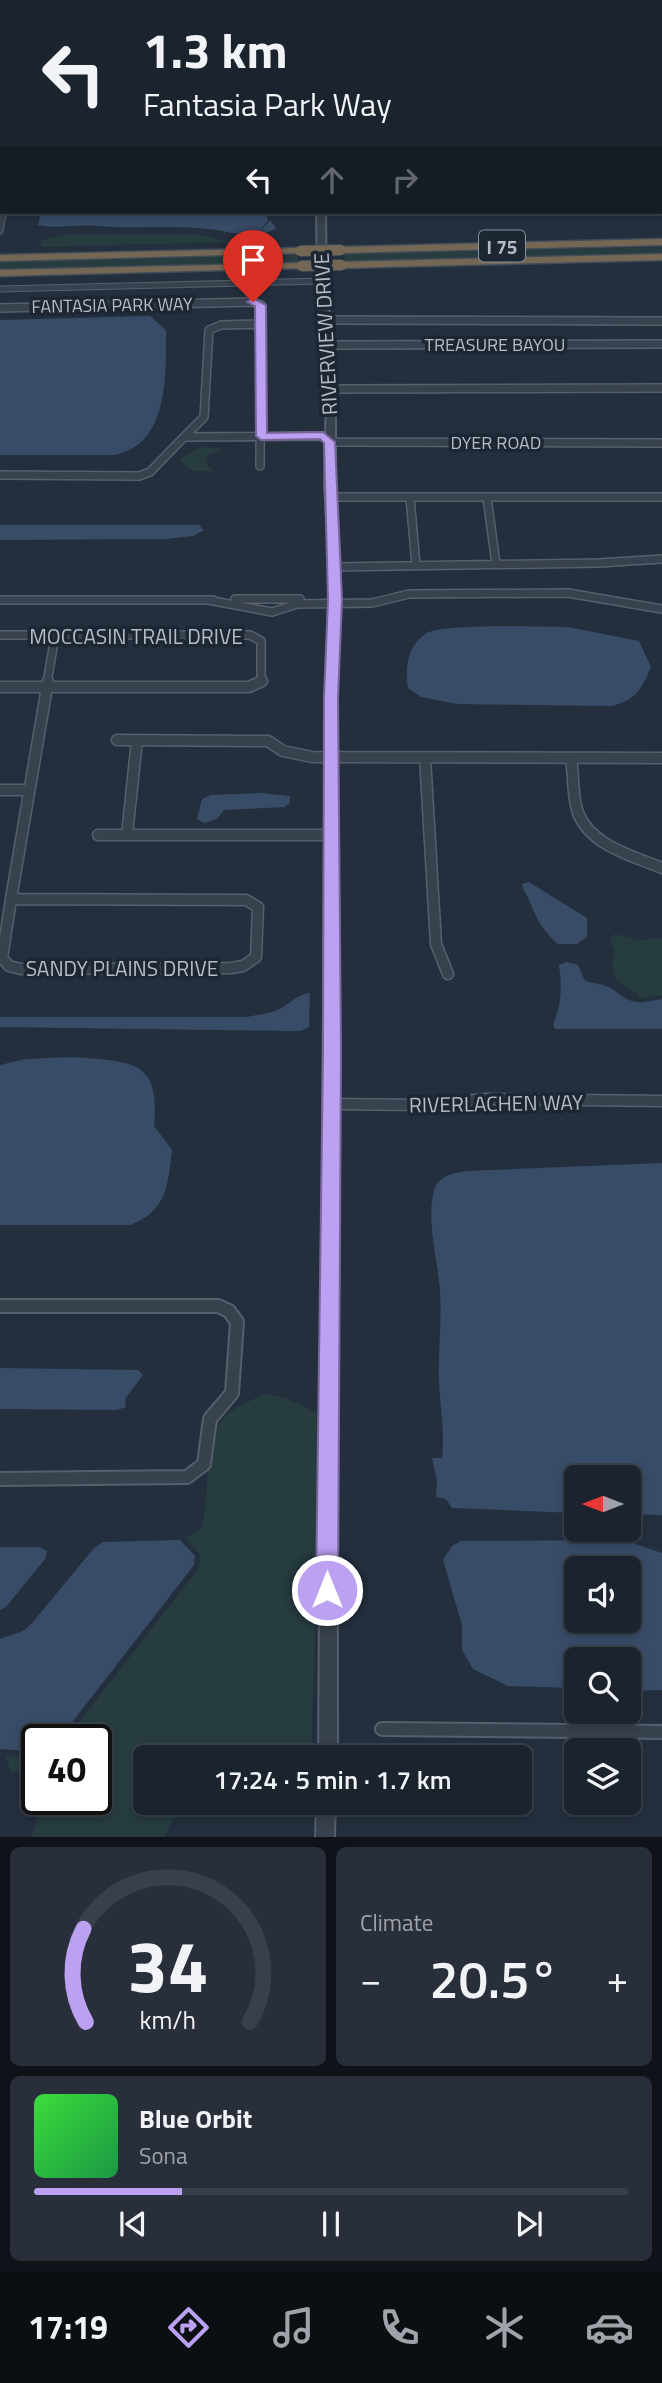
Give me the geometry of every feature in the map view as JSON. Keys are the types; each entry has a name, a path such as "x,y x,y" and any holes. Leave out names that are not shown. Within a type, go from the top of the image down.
{"highway":[{"name":"I 75","path":"0,258 662,242"},
{"name":"I 75","path":"0,273 662,257"}],"street":[{"name":"RIVERVIEW DRIVE","path":"321,214 322,281 328,320 331,389 331,497 335,566 328,1745"},
{"path":"0,289 322,281"},
{"path":"178,285 178,303"},
{"name":"FANTASIA PARK WAY","path":"0,308 253,302 261,305 261,324"},
{"path":"328,320 662,321"},
{"path":"204,437 209,330 221,325 261,324 260,466"},
{"name":"TREASURE BAYOU","path":"328,345 662,344"},
{"path":"331,389 662,388"},
{"path":"0,475 139,476 149,472 204,417"},
{"path":"184,438 323,436 330,442"},
{"name":"DYER ROAD","path":"330,442 662,443"},
{"path":"331,497 662,497"},
{"path":"410,497 416,565"},
{"path":"487,497 496,564"},
{"path":"335,566 662,559"},
{"path":"0,600 259,599 372,603 409,594 568,593 662,609"},
{"path":"255,609 259,599"},
{"path":"208,600 272,612 297,604 335,602"},
{"name":"MOCCASIN TRAIL DRIVE","path":"0,635 250,635 261,640 262,682 248,687 0,687"},
{"name":"SANDY PLAINS DRIVE","path":"11,899 246,900 258,907 256,957 243,967 231,968 20,969 9,966 2,958 11,899 55,636"},
{"path":"117,740 268,741 283,751 299,756 332,758 662,758"},
{"path":"127,835 137,740"},
{"path":"425,758 436,944 448,974"},
{"path":"572,759 579,813 590,831 607,844 662,868"},
{"path":"0,790 29,790"},
{"path":"99,835 332,835"},
{"name":"RIVERLACHEN WAY","path":"331,1104 420,1105 486,1099 662,1101"},
{"path":"0,1306 218,1306 229,1311 237,1322 232,1392 210,1419 204,1464 198,1470 175,1479 0,1479"},
{"path":"382,1729 662,1732"},
{"path":"325,1837 326,1815"}],"green space":[{"path":"189,234 227,242 41,247 42,240 63,235"},
{"path":"662,247 662,254 345,261 344,254"},
{"path":"298,255 298,262 0,269 0,262"},
{"path":"200,447 225,449 206,456 208,466 213,471 193,471 179,460"},
{"path":"615,934 639,940 662,938 662,995 640,999 616,980 612,964 615,953 610,939"},
{"path":"264,1394 285,1398 322,1415 322,1444 317,1466 319,1510 311,1745 133,1745 133,1815 176,1815 164,1837 32,1837 38,1815 112,1815 112,1724 78,1724 199,1568 200,1555 186,1538 201,1530 214,1435 230,1412"},
{"path":"5,1755 21,1756 21,1772 11,1772"}],"water":[{"path":"41,214 266,214 268,220 260,232 270,220 276,228 252,235 195,228 38,225"},
{"path":"150,316 166,330 166,367 160,406 154,424 145,438 131,449 113,455 0,455 0,320"},
{"path":"0,525 199,525 204,530 193,536 166,539 0,540"},
{"path":"471,627 568,627 639,641 651,667 633,697 612,706 457,704 421,697 408,688 407,673 411,652 425,634"},
{"path":"260,793 290,796 290,803 284,807 224,810 217,819 204,823 197,819 202,799 211,795"},
{"path":"529,882 587,918 587,937 577,944 558,944 540,924 524,890 522,884"},
{"path":"567,962 578,965 585,981 609,987 635,1002 662,999 662,1029 555,1029 553,1024 561,995 559,965"},
{"path":"310,993 309,1027 301,1031 0,1027 0,1017 247,1017 275,1011"},
{"path":"74,1057 126,1063 147,1076 155,1104 154,1126 172,1150 163,1195 152,1212 130,1225 0,1225 0,1065 26,1059"},
{"path":"662,1163 662,1515 641,1514 641,1465 564,1465 564,1513 452,1508 446,1499 436,1497 437,1481 432,1458 442,1458 443,1430 439,1382 440,1290 433,1239 432,1199 440,1180 448,1175 467,1171"},
{"path":"0,1368 138,1370 143,1375 125,1399 126,1407 117,1410 0,1409"},
{"path":"180,1540 195,1556 194,1565 71,1724 21,1724 21,1751 0,1749 0,1639 23,1631 33,1622 94,1548 103,1542"},
{"path":"461,1541 629,1542 662,1553 662,1690 641,1691 641,1647 564,1647 564,1688 508,1686 473,1669 462,1650 462,1625 443,1560 452,1546"},
{"path":"0,1547 39,1547 47,1551 45,1559 6,1607 0,1610"}],"route":[{"path":"253,302 261,305 261,436 323,436 330,442 335,600 331,698 332,1054 327,1590"}]}
